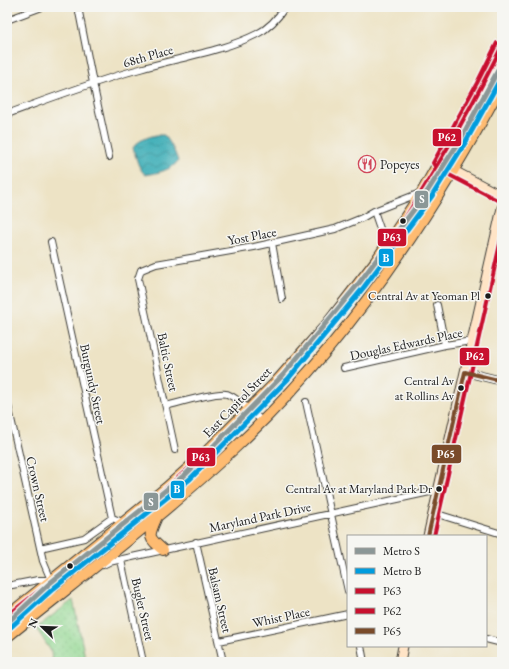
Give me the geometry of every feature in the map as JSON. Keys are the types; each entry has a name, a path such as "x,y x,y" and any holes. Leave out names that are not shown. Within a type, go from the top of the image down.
{"main road":[{"name":"East Capitol Street","path":"7,616 186,470 249,410 327,324 386,246 422,192 482,86 502,46"},
{"path":"7,637 157,517 237,447 301,380 344,329 382,280 425,219 454,171 502,84"},
{"path":"439,163 502,196"},
{"path":"428,535 502,208"},
{"path":"157,517 150,537 152,541 163,550"},
{"path":"400,662 403,647"}],"street":[{"path":"7,20 42,7"},
{"path":"78,7 109,157"},
{"name":"68th Place","path":"7,114 93,83 139,69 225,47 244,40 266,29 275,21 285,7"},
{"name":"Yost Place","path":"138,279 140,270 156,264 272,243 335,229 362,218 374,210 422,192"},
{"path":"374,210 386,246"},
{"name":"Burgundy Street","path":"51,242 112,518"},
{"path":"272,243 282,299"},
{"name":"Baltic Street","path":"138,279 166,406 174,450"},
{"path":"437,305 445,345"},
{"name":"Douglas Edwards Place","path":"344,368 445,345 472,341"},
{"path":"465,372 502,381"},
{"path":"166,406 215,394 226,394 262,421"},
{"name":"Crown Street","path":"7,401 43,561 51,580"},
{"path":"306,402 347,586"},
{"name":"Maryland Park Drive","path":"88,571 109,562 439,490"},
{"path":"434,513 502,534"},
{"path":"40,548 84,538 112,518 123,522"},
{"name":"Balsam Street","path":"196,542 223,662"},
{"name":"Bugler Street","path":"121,560 143,662"},
{"path":"7,586 38,580 51,580"},
{"name":"Whist Place","path":"219,641 347,614"},
{"path":"487,639 502,643"},
{"path":"361,647 364,662"}],"green space":[{"path":"73,600 86,662 52,662 51,651 36,628"}],"water":[{"path":"156,135 164,135 166,137 178,161 168,169 146,175 139,166 133,148 140,141"}],"metro line":[{"name":"S","path":"7,623 50,583 186,474 283,375 359,283 427,192 460,140 502,63"},
{"name":"B","path":"11,627 54,588 190,479 288,379 364,287 432,196 465,143 502,76"}],"transit line":[{"name":"P62","path":"497,43 433,163 436,168 499,201"},
{"name":"P63","path":"7,616 173,482 249,410 316,338 357,287 411,209 459,129 502,46"},
{"name":"P62","path":"434,535 502,235"},
{"name":"P65","path":"465,372 502,381"},
{"name":"P65","path":"428,535 465,372"}],"place":[{"name":"Popeyes","path":"367,164"},
{"name":"Central Av at Yeoman Pl","path":"488,296"},
{"name":"Central Av at Rollins Av","path":"461,388"},
{"name":"Central Av at Maryland Park Dr","path":"439,489"}]}
